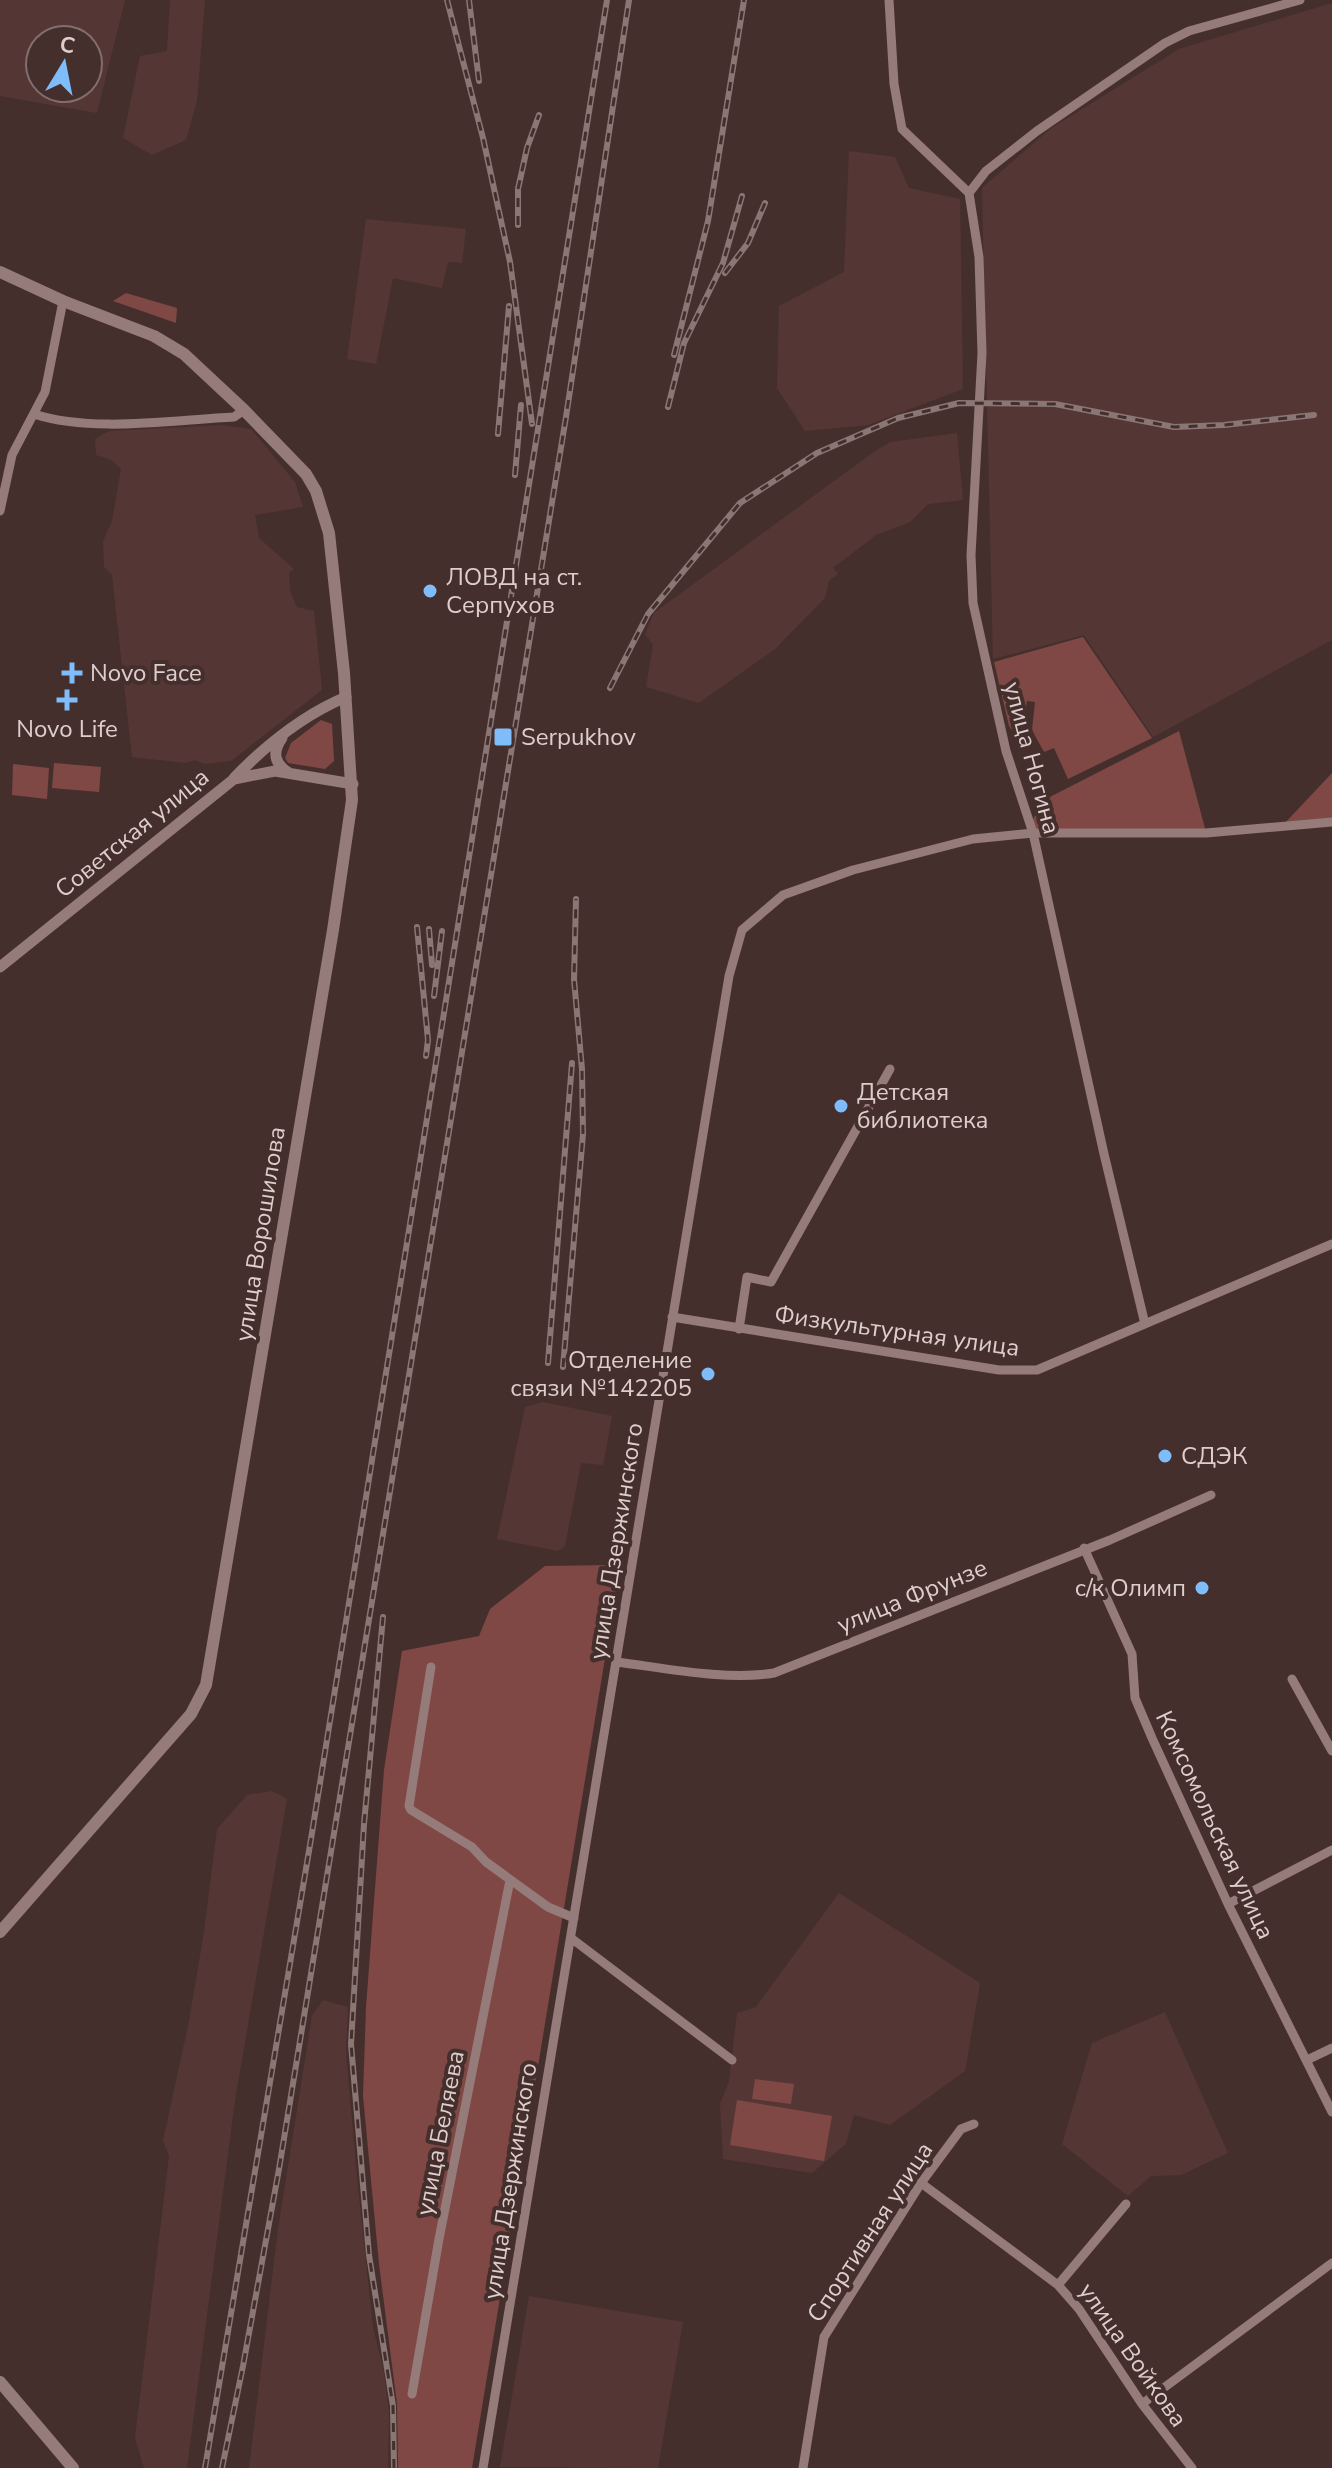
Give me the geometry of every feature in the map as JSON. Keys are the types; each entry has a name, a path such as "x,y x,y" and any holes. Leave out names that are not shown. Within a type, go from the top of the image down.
{"main road":[{"path":"0,272 174,347 244,410"},
{"name":"улица Ворошилова","path":"0,1932 191,1714 206,1685 333,930 353,784 329,533 316,491 306,474 244,410"},
{"path":"0,2382 73,2468"}],"street":[{"path":"889,0 894,84 902,129 969,193 986,171 1037,131 1165,43 1189,31 1300,0"},
{"name":"улица Ногина","path":"969,193 979,257 982,353 971,555 973,603 1006,751 1033,833 1100,1138 1145,1324"},
{"path":"0,511 12,455 45,392 63,301"},
{"path":"34,414 71,423 97,424 234,417 244,410"},
{"path":"234,779 287,731 346,697"},
{"path":"287,731 275,752 280,767 290,774"},
{"name":"Советская улица","path":"0,967 234,779 266,771 353,784"},
{"name":"улица Дзержинского","path":"483,2468 729,976 742,930 783,895 811,883 973,839 1033,833 1206,833 1332,822"},
{"path":"739,1329 747,1277 771,1282 890,1069"},
{"name":"Физкультурная улица","path":"672,1317 999,1370 1037,1370 1332,1244"},
{"name":"улица Фрунзе","path":"617,1662 680,1670 760,1675 774,1673 1110,1540 1211,1495"},
{"name":"Комсомольская улица","path":"1084,1548 1132,1654 1135,1698 1228,1904 1332,2112"},
{"path":"431,1667 409,1806 411,1810 472,1847 486,1862 548,1907 574,1918"},
{"path":"1292,1679 1332,1751"},
{"path":"1228,1904 1332,1850"},
{"name":"улица Беляева","path":"412,2394 439,2239 510,1880"},
{"path":"571,1938 732,2060"},
{"path":"1307,2060 1332,2048"},
{"name":"Спортивная улица","path":"803,2468 824,2337 921,2183 961,2129 974,2124"},
{"name":"улица Войкова","path":"921,2183 1058,2285 1079,2309 1142,2404 1192,2468"},
{"path":"1058,2285 1126,2204"},
{"path":"1142,2404 1332,2263"}],"shaded area":[{"path":"0,0 125,0 104,85 104,24 24,24 24,100 0,96"},
{"path":"170,0 205,0 197,101 186,140 152,155 123,138 140,56 167,51"},
{"path":"1332,3 1332,640 1153,737 1084,635 993,659 982,188 1050,129 1179,49"},
{"path":"46,104 99,104 97,113"},
{"path":"849,151 895,157 909,188 960,199 963,389 868,425 805,431 777,388 779,306 844,272"},
{"path":"366,219 466,229 462,263 448,262 442,288 393,278 376,364 347,359"},
{"path":"126,293 177,308 176,323 113,301"},
{"path":"222,425 251,429 295,482 303,507 255,515 259,538 294,569 289,573 290,591 297,607 314,611 322,690 231,761 205,764 194,760 186,763 132,757 112,575 104,567 103,541 112,521 121,469 111,460 96,455 95,439 109,431"},
{"path":"957,433 963,500 928,504 910,522 876,535 833,568 838,574 829,581 825,598 775,649 699,703 646,687 653,645 645,634 654,613 875,451 891,442"},
{"path":"1083,637 1152,738 1068,779 1054,748 1044,752 1032,730 1035,702 1027,701 1024,725 1014,733 1009,726 994,662"},
{"path":"321,720 332,724 334,761 325,769 288,763 285,758 291,743"},
{"path":"1179,731 1206,832 1029,831 1040,802"},
{"path":"54,763 101,767 99,792 52,788"},
{"path":"13,764 49,768 47,799 12,795"},
{"path":"1332,773 1332,818 1284,824"},
{"path":"542,1402 612,1416 603,1465 581,1463 565,1546 558,1551 497,1539 525,1407"},
{"path":"612,1565 619,1573 472,2468 398,2468 397,2404 379,2264 363,2096 366,2007 384,1770 402,1651 479,1636 490,1609 545,1566"},
{"path":"272,1791 287,1799 235,2100 187,2468 144,2468 135,2438 169,2156 163,2141 189,2021 217,1829 247,1795"},
{"path":"839,1893 980,1983 965,2071 890,2125 854,2115 846,2144 812,2173 723,2159 720,2104 729,2081 737,2013 756,2007"},
{"path":"323,2000 348,2007 346,2053 373,2328 383,2367 389,2412 388,2468 249,2468 278,2229 312,2016"},
{"path":"1165,2012 1228,2153 1181,2175 1151,2176 1128,2196 1062,2144 1092,2043"},
{"path":"755,2079 794,2084 791,2104 752,2099"},
{"path":"737,2100 832,2116 824,2161 730,2145"},
{"path":"529,2296 683,2322 658,2468 500,2467"}],"railway":[{"path":"447,0 483,138 510,262 532,424"},
{"path":"469,0 479,81"},
{"path":"205,2468 311,1839 607,0"},
{"path":"222,2468 279,2169 566,417 629,0"},
{"path":"674,355 708,221 744,0"},
{"path":"518,225 518,189 527,148 539,115"},
{"path":"668,407 684,343 723,263 742,196"},
{"path":"725,273 748,243 765,203"},
{"path":"498,434 509,306"},
{"path":"610,688 648,614 740,503 817,453 898,418 959,403 1055,404 1174,427 1314,415"},
{"path":"515,475 521,405"},
{"path":"563,1367 583,1134 582,1069 574,979 576,899"},
{"path":"417,927 428,1040 426,1056"},
{"path":"429,929 432,965"},
{"path":"434,996 442,931"},
{"path":"548,1363 572,1063"},
{"path":"383,1617 364,1824 351,2044 369,2255 393,2406 394,2468"}],"place":[{"name":"ЛОВД на ст. Серпухов","path":"430,591"},
{"name":"Novo Face","path":"72,673"},
{"name":"Novo Life","path":"67,700"},
{"name":"Serpukhov","path":"503,737"},
{"name":"Детская библиотека","path":"841,1106"},
{"name":"Отделение связи №142205","path":"708,1374"},
{"name":"СДЭК","path":"1165,1456"},
{"name":"с/к Олимп","path":"1202,1588"}]}
